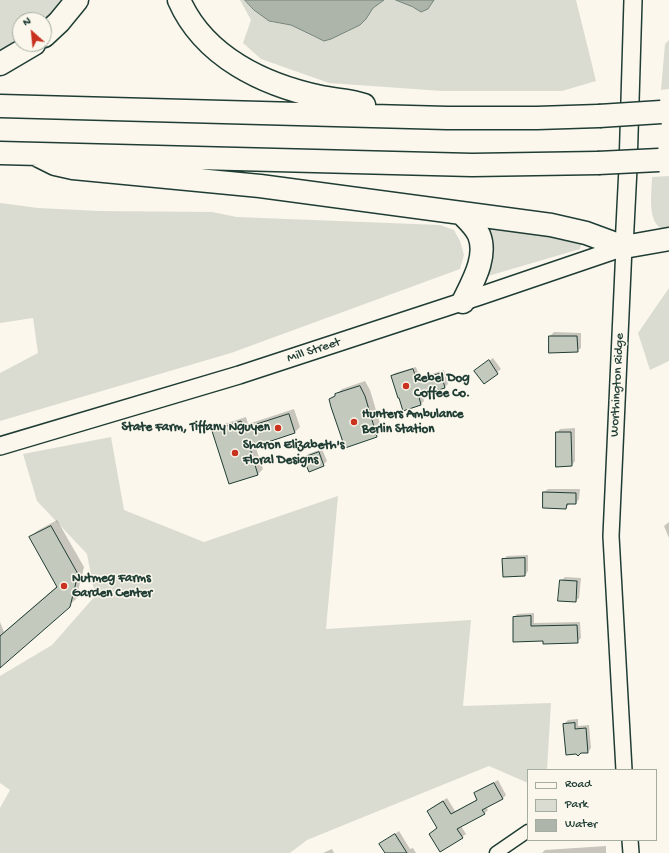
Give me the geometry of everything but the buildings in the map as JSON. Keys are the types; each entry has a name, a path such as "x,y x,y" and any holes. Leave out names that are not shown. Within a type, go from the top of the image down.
{"highway":[{"path":"52,29 77,0"},
{"path":"179,0 193,24 213,46 230,60 252,74 287,88 322,97 361,104 390,116"},
{"path":"0,64 20,52"},
{"path":"0,106 522,118 599,116 665,112"},
{"path":"0,153 472,165 598,164 664,159"},
{"path":"35,154 56,164 74,168 253,185 566,228 586,233 624,247 669,238"},
{"path":"461,213 476,230 482,247 478,270 463,302"}],"main road":[{"name":"Worthington Ridge","path":"624,247 633,0"},
{"name":"Mill Street","path":"0,446 239,375 463,302 624,247"}],"street":[{"name":"Worthington Ridge","path":"623,769 611,536 624,247"},
{"path":"496,853 527,833"},
{"path":"630,841 631,853"}],"green space":[{"path":"0,0 64,0 52,14 52,12 12,12 12,45 0,52"},
{"path":"240,0 245,0 254,10 271,22 291,25 316,38 326,40 360,25 373,8 384,0 396,0 421,12 430,7 434,0 576,0 596,81 562,91 442,91 329,83 261,59 243,43 251,20"},
{"path":"669,40 669,89 661,90 665,44"},
{"path":"669,176 669,231 661,229 656,224 653,217 651,201 652,177"},
{"path":"0,203 38,208 100,211 212,212 237,217 440,225 454,230 460,241 464,255 460,269 231,353 0,421 0,373 38,353 33,318 0,323"},
{"path":"481,226 573,237 582,241 580,249 488,276"},
{"path":"669,288 669,361 650,370 638,333"},
{"path":"111,437 124,510 204,542 338,496 326,629 471,620 463,706 551,703 547,769 527,769 527,783 489,766 307,840 290,853 0,853 0,808 10,790 0,783 0,676 52,645 95,596 87,554 37,501 23,454"}],"water":[{"path":"245,0 384,0 373,8 360,25 324,41 291,25 269,21 254,10"},
{"path":"396,0 434,0 428,9 421,12"}],"place":[{"name":"Rebel Dog Coffee Co.","path":"406,386"},
{"name":"Hunters Ambulance Berlin Station","path":"354,422"},
{"name":"State Farm, Tiffany Nguyen","path":"278,428"},
{"name":"Sharon Elizabeth's Floral Designs","path":"235,453"},
{"name":"Nutmeg Farms Garden Center","path":"64,586"}]}
